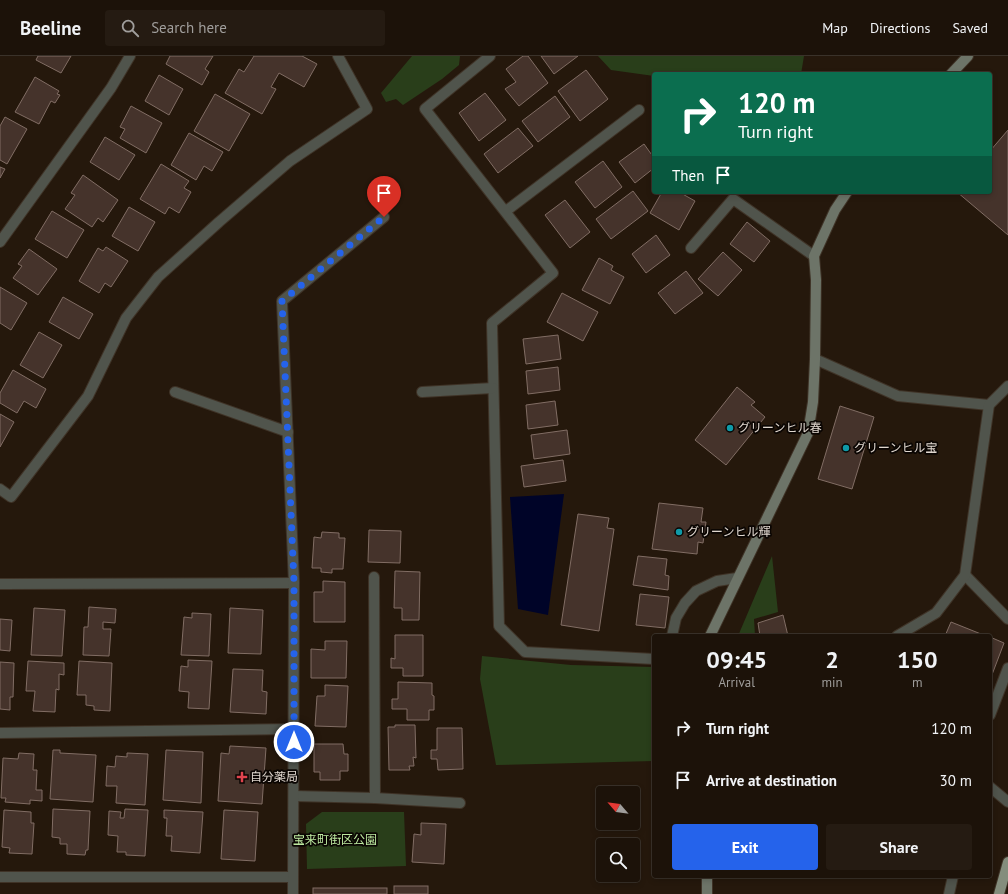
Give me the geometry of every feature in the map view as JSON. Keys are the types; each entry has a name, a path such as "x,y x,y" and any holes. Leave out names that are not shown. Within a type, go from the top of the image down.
{"main road":[{"path":"999,894 1008,862"}],"street":[{"path":"0,242 111,88 130,56"},
{"path":"0,489 11,497 88,396 126,318 158,277 219,222 290,162 367,109 338,56"},
{"path":"490,56 425,109 553,273 492,323 499,626 525,652 652,659"},
{"path":"953,72 968,56"},
{"path":"506,212 639,110"},
{"path":"711,634 808,433 813,402 815,359 816,280 814,256 835,210 846,194"},
{"path":"691,248 733,199 814,256"},
{"path":"293,894 294,583 282,301 384,217"},
{"path":"815,359 898,396 989,405"},
{"path":"900,634 936,613 965,575 989,405 1008,386"},
{"path":"422,392 493,388"},
{"path":"175,392 288,432"},
{"path":"965,575 1008,619"},
{"path":"374,577 375,798"},
{"path":"672,634 676,618 685,603 696,591 717,581 737,578"},
{"path":"0,584 294,583"},
{"path":"992,710 1008,668"},
{"path":"0,733 294,729"},
{"path":"992,789 1008,802"},
{"path":"294,796 375,798 460,803"},
{"path":"0,877 294,877"},
{"path":"706,878 707,894"},
{"path":"949,894 953,878"}],"green space":[{"path":"412,56 460,56 459,65 442,79 403,105 396,99 386,102 381,93"},
{"path":"598,56 804,56 801,72 652,72 652,76 611,70"},
{"path":"772,556 778,612 754,619 755,634 739,634"},
{"path":"482,656 571,665 652,667 652,761 496,765 480,679"},
{"name":"宝来町街区公園","path":"322,812 404,812 406,866 307,869 306,824"}],"water":[{"path":"564,494 548,615 518,609 510,497"}],"building":[{"path":"38,56 71,56 61,73 36,60"},
{"path":"170,56 213,56 205,69 209,72 202,85 166,64"},
{"path":"254,56 302,56 317,64 304,87 279,73 271,87 276,89 262,114 225,93 239,69 244,72"},
{"path":"523,56 528,56 548,83 519,106 505,89 516,82 506,69"},
{"path":"541,56 578,56 554,74"},
{"path":"586,70 608,99 580,121 558,91"},
{"path":"159,75 183,89 169,115 145,101"},
{"path":"35,77 59,91 57,94 60,95 55,103 51,101 39,124 15,112"},
{"path":"485,93 506,120 479,141 459,113"},
{"path":"215,94 250,114 229,151 194,131"},
{"path":"555,96 570,117 538,142 522,121"},
{"path":"131,106 162,123 146,153 120,138 125,129 120,127"},
{"path":"5,117 27,129 7,164 0,160 0,126"},
{"path":"518,128 533,146 498,173 484,154"},
{"path":"1008,130 1008,235 959,194 992,194 992,149"},
{"path":"189,133 223,152 212,171 204,166 196,180 171,165"},
{"path":"105,137 135,155 119,180 90,162"},
{"path":"644,144 652,155 652,170 635,183 619,162"},
{"path":"603,161 622,187 595,208 575,182"},
{"path":"161,164 189,181 184,188 191,192 179,213 169,207 165,214 140,199"},
{"path":"0,167 5,169 0,178"},
{"path":"83,175 118,200 103,222 98,218 92,227 65,209 75,195 71,193"},
{"path":"633,191 648,211 611,239 596,219"},
{"path":"661,194 683,194 695,201 679,230 650,213"},
{"path":"565,200 590,232 570,248 545,215"},
{"path":"129,207 155,222 138,251 112,236"},
{"path":"52,211 84,230 67,258 35,239"},
{"path":"747,222 770,241 754,262 730,244"},
{"path":"656,235 670,255 646,273 632,254"},
{"path":"106,247 128,261 111,287 105,283 99,293 79,281 98,248 103,251"},
{"path":"29,249 57,269 38,295 13,278 22,266 18,264"},
{"path":"723,252 742,270 718,296 698,279"},
{"path":"599,258 613,266 611,270 624,277 610,304 582,290"},
{"path":"686,271 703,293 675,314 658,293"},
{"path":"0,287 27,303 11,330 0,323"},
{"path":"562,293 598,312 583,341 547,322"},
{"path":"63,297 93,314 79,339 49,322"},
{"path":"39,332 62,345 43,378 20,365"},
{"path":"558,335 561,359 526,364 523,339"},
{"path":"558,367 560,390 528,394 526,371"},
{"path":"13,370 46,389 36,408 24,401 17,413 0,403 0,393"},
{"name":"グリーンヒル春","path":"737,387 755,402 751,405 765,417 726,465 695,440"},
{"path":"555,401 558,425 528,429 526,405"},
{"name":"グリーンヒル宝","path":"840,406 874,417 852,489 818,479"},
{"path":"0,414 14,422 0,447"},
{"path":"567,430 570,454 534,459 531,435"},
{"path":"563,460 566,481 524,487 521,466"},
{"name":"グリーンヒル輝","path":"659,503 703,508 701,522 706,522 703,543 698,542 697,554 652,549"},
{"path":"578,514 609,518 607,528 614,529 599,631 561,625"},
{"path":"369,530 401,531 400,563 368,562"},
{"path":"322,532 339,533 339,538 345,538 343,569 332,569 332,573 321,572 321,568 312,568 314,537 321,538"},
{"path":"638,556 667,559 665,575 669,576 668,590 633,585"},
{"path":"395,571 420,572 419,620 402,620 402,608 394,608"},
{"path":"323,581 345,582 345,622 314,622 314,592 323,592"},
{"path":"640,594 669,597 665,628 636,625"},
{"path":"89,607 116,609 115,623 103,622 103,629 111,629 109,656 83,655 84,627 88,627"},
{"path":"34,608 65,610 62,656 31,655"},
{"path":"230,608 263,610 261,654 228,653"},
{"path":"192,613 211,614 209,656 181,655 184,617 192,618"},
{"path":"783,615 788,634 760,634 758,623"},
{"path":"0,619 12,620 10,651 0,650"},
{"path":"951,622 981,634 946,634"},
{"path":"395,635 423,635 423,676 403,676 403,668 391,668 391,658 395,659"},
{"path":"992,638 1004,643 992,675"},
{"path":"325,641 347,641 346,678 311,678 311,649 325,650"},
{"path":"188,660 212,661 209,709 188,708 189,692 179,691 181,666 188,667"},
{"path":"28,661 64,663 64,675 59,674 59,690 56,689 55,712 33,711 35,691 26,691"},
{"path":"79,661 112,663 110,711 94,710 94,706 86,705 86,695 77,695"},
{"path":"0,662 14,663 13,697 10,697 10,710 0,709"},
{"path":"233,669 263,670 262,691 267,692 266,714 230,712"},
{"path":"398,682 432,683 434,710 429,710 429,720 407,720 407,709 392,709 392,699 398,699"},
{"path":"325,685 348,686 346,727 315,726 317,696 325,696"},
{"path":"395,725 415,725 416,758 413,757 414,766 409,766 410,770 389,770 388,727 395,727"},
{"path":"437,728 462,728 463,769 438,770 437,759 431,759 431,750 437,750"},
{"path":"314,744 343,744 344,754 348,754 348,771 340,771 340,780 320,780 320,772 314,772"},
{"name":"自分薬局","path":"230,746 266,748 262,804 218,801 221,753 229,754"},
{"path":"53,750 60,750 60,753 96,755 93,802 50,799"},
{"path":"166,750 203,752 201,803 163,800"},
{"path":"19,753 34,754 33,770 37,770 36,790 42,790 42,801 30,800 30,804 5,802 6,798 1,798 3,758 18,759"},
{"path":"127,753 148,754 145,805 116,803 117,786 106,786 107,766 115,767 116,756 127,757"},
{"path":"53,809 90,811 88,850 86,850 85,855 67,854 67,844 60,844 60,838 52,837"},
{"path":"125,809 148,810 145,856 126,855 126,852 117,852 118,836 108,835 109,811 121,812 120,818 124,818"},
{"path":"4,810 31,812 31,823 34,823 32,854 9,853 10,848 2,847"},
{"path":"164,810 203,812 200,853 171,851 172,836 166,836 167,818 164,818"},
{"path":"224,810 258,812 255,861 221,859"},
{"path":"421,823 446,824 444,864 412,862 414,834 421,835"},
{"path":"394,886 428,886 428,894 394,894"},
{"path":"313,888 387,888 387,894 313,894"}],"place":[{"name":"グリーンヒル春","path":"730,428"},
{"name":"グリーンヒル宝","path":"846,448"},
{"name":"グリーンヒル輝","path":"679,532"},
{"name":"自分薬局","path":"242,777"}],"route":[{"path":"294,742 294,583 282,301 384,217"}]}
